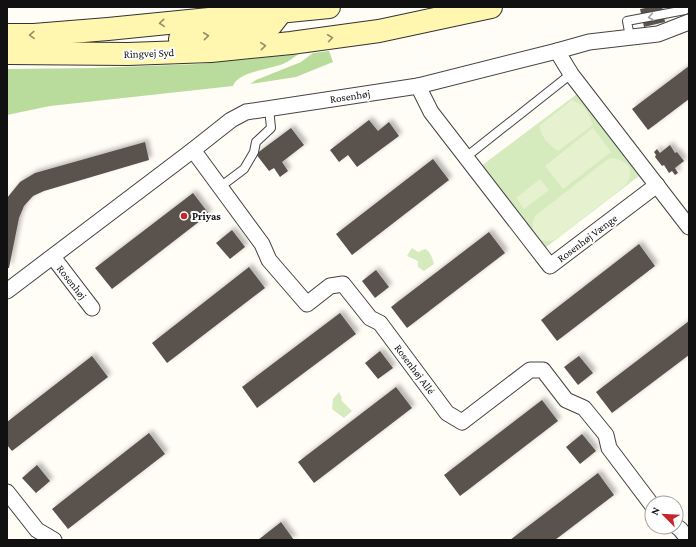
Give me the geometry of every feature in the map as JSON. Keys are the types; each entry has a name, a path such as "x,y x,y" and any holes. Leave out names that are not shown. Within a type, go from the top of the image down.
{"main road":[{"path":"7,35 34,35 235,12 273,13 329,7"},
{"name":"Ringvej Syd","path":"17,53 128,54 211,51 291,43 379,31 491,7"},
{"path":"17,53 254,31 273,13"}],"street":[{"path":"273,13 276,33 291,43"},
{"name":"Rosenhøj","path":"7,291 194,150 231,120 246,112 418,86 589,42 658,34 689,22"},
{"path":"557,51 571,74 689,227"},
{"name":"Rosenhøj Vænge","path":"418,86 431,112 550,266 657,185"},
{"name":"Rosenhøj Allé","path":"194,150 262,244 269,260 307,304 330,286 343,284 370,318 380,323 447,413 462,422 530,370 543,370 566,400 584,408 606,435 609,448 644,495"},
{"name":"Rosenhøj","path":"53,257 92,308"},
{"path":"7,492 37,530 54,540"}],"lane":[{"path":"630,37 627,21 689,8"},
{"path":"466,157 571,74"},
{"path":"220,187 244,169 254,152 256,142 271,128 269,108"}],"green space":[{"path":"329,51 333,62 296,77 250,84 256,80 301,62 313,53"},
{"path":"299,54 283,64 241,77 233,86 50,106 7,115 7,69 93,68 199,64"},
{"path":"577,94 639,176 545,248 481,166"},
{"path":"572,100 586,110 593,125 558,151 546,140 539,126"},
{"path":"593,128 611,152 563,189 545,166"},
{"path":"613,158 627,164 629,167 630,175 626,185 556,239 546,241 538,238 535,235 533,228 535,216 608,159"},
{"path":"540,179 549,190 524,209 516,198"},
{"path":"412,248 418,252 425,249 427,250 431,255 434,264 424,271 418,267 418,261 407,256"},
{"path":"339,392 342,398 341,400 352,411 344,418 332,409 333,399"}],"building":[{"path":"662,7 665,22 644,27 640,9"},
{"path":"689,66 689,99 648,130 632,109"},
{"path":"369,120 378,131 389,122 399,136 357,167 348,155 339,162 330,150"},
{"path":"291,128 304,145 282,162 288,171 280,177 274,168 269,171 256,154"},
{"path":"145,142 149,160 44,191 33,196 24,206 19,218 9,268 7,268 7,198 20,182 35,173"},
{"path":"670,145 675,153 677,152 684,161 675,168 678,173 675,175 672,171 669,173 664,165 662,166 655,157 656,155 654,152 657,149 660,153"},
{"path":"433,159 449,180 352,255 336,234"},
{"path":"193,193 209,214 112,289 95,268"},
{"path":"232,230 245,247 230,259 216,243"},
{"path":"489,232 505,253 407,328 391,307"},
{"path":"639,244 655,266 557,341 541,320"},
{"path":"249,267 265,288 167,363 152,343"},
{"path":"376,270 389,287 375,298 362,281"},
{"path":"340,313 356,334 257,408 242,387"},
{"path":"689,321 689,355 612,413 596,392"},
{"path":"380,351 393,368 378,379 365,363"},
{"path":"92,356 108,377 12,451 7,445 7,422"},
{"path":"579,356 593,373 578,385 564,367"},
{"path":"396,387 412,408 314,483 298,462"},
{"path":"542,400 558,421 460,496 444,475"},
{"path":"149,433 165,454 68,529 52,509"},
{"path":"582,434 596,451 580,464 566,447"},
{"path":"37,465 50,481 36,493 22,478"},
{"path":"598,473 614,495 555,540 510,540"},
{"path":"281,522 294,540 258,540"}],"place":[{"name":"Priyas","path":"184,216"}]}
